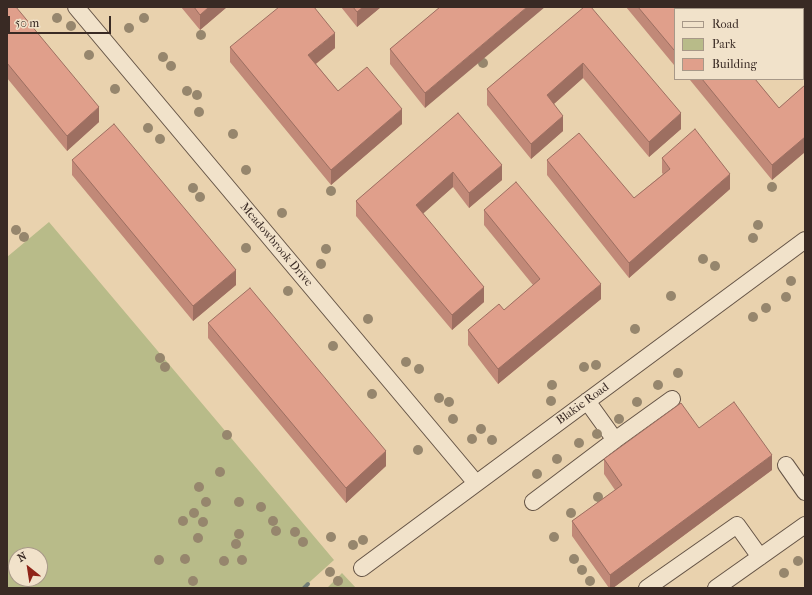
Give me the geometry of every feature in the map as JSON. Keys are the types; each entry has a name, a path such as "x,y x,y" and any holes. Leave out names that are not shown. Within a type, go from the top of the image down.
{"street":[{"name":"Meadowbrook Drive","path":"76,7 476,483"},
{"name":"Blakie Road","path":"362,568 587,401 804,243"},
{"path":"533,502 672,399"},
{"path":"587,401 615,440"},
{"path":"786,464 805,492"},
{"path":"648,588 737,525 760,557"},
{"path":"716,588 805,525"}],"green space":[{"path":"49,222 334,560 303,588 7,588 7,257"},
{"path":"342,573 356,588 327,588"}],"building":[{"path":"7,7 16,7 99,107 67,136 7,63"},
{"path":"194,7 209,7 200,15"},
{"path":"279,7 314,7 335,33 308,55 338,91 367,67 402,109 331,170 230,47"},
{"path":"353,7 363,7 357,12"},
{"path":"440,7 527,7 425,93 390,49"},
{"path":"584,7 591,7 681,113 649,142 583,63 547,95 563,116 531,144 487,89"},
{"path":"638,7 696,8 674,8 674,50"},
{"path":"759,7 805,7 805,37 804,38 804,8"},
{"path":"703,80 756,80 779,108 805,85 805,137 772,165"},
{"path":"458,113 502,165 469,193 453,172 416,205 484,287 452,315 356,201"},
{"path":"114,124 236,270 193,306 72,160"},
{"path":"695,129 730,174 629,263 547,160 579,133 634,198 670,169 662,158"},
{"path":"516,182 601,284 498,369 468,330 499,304 504,310 540,279 484,210"},
{"path":"250,288 386,451 346,488 208,323"},
{"path":"734,402 772,455 610,575 572,521 622,485 604,459 681,403 699,428"}],"waterway":[{"path":"304,588 308,584"}]}
